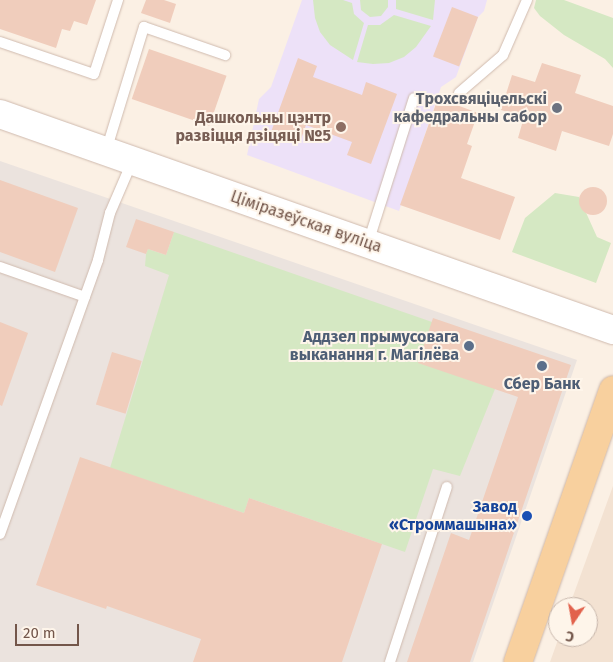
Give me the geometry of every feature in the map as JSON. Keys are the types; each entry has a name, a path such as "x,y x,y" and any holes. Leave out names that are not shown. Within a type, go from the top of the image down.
{"main road":[{"name":"Ціміразеўская вуліца","path":"0,114 613,330"},
{"path":"518,662 613,390"}],"lane":[{"path":"0,42 94,74 118,0"},
{"path":"459,93 503,55 527,0"},
{"path":"106,152 144,27 225,55"},
{"path":"368,244 414,98"},
{"path":"0,534 103,245 110,213 132,161"},
{"path":"0,267 85,297"},
{"path":"390,662 447,487"}],"shaded area":[{"name":"Дашкольны цэнтр развіцця дзіцяці №5","path":"302,0 487,0 484,11 478,17 456,77 441,87 399,211 247,155 259,99 271,87"},
{"path":"0,161 577,360 473,662 0,662"},
{"path":"613,486 613,662 550,662 555,647 598,647 598,597 573,597"}],"green space":[{"path":"313,0 343,0 352,3 354,14 364,23 353,60 330,45 320,32 315,18"},
{"path":"360,0 388,0 388,7 381,16 370,17 361,10"},
{"path":"396,0 435,0 433,20 396,9"},
{"path":"536,0 564,0 613,18 613,68 605,59 564,35 540,16 534,8"},
{"path":"394,15 431,26 416,47 404,57 389,63 357,62 368,25 380,25"},
{"path":"555,193 579,197 597,237 611,243 596,283 512,252 525,218"},
{"path":"174,232 432,322 495,389 460,476 433,469 405,552 249,498 244,513 110,468 169,275 145,266 146,254 148,249 166,255"}],"building":[{"path":"0,0 96,0 87,25 74,21 70,31 62,29 56,48 0,29"},
{"path":"146,0 164,0 176,4 170,23 141,13"},
{"path":"452,7 478,17 459,67 433,56"},
{"path":"149,49 227,76 209,126 132,99"},
{"path":"298,58 317,66 313,77 362,95 366,82 397,94 371,164 347,155 352,142 306,125 300,142 271,132"},
{"name":"Трохсвяціцельскі кафедральны сабор","path":"542,63 581,75 575,93 613,106 613,134 609,146 562,131 556,151 518,138 524,117 501,110 512,75 535,82"},
{"path":"438,98 478,113 467,144 472,146 461,178 515,197 500,240 400,205"},
{"path":"0,180 78,208 55,272 0,252"},
{"path":"593,187 603,191 607,201 603,211 593,215 583,211 579,201 583,191"},
{"path":"136,219 174,232 166,255 148,249 146,254 126,247"},
{"path":"433,318 571,365 470,662 407,662 451,533 469,540 518,397 418,363"},
{"path":"0,322 28,333 2,406 0,405"},
{"path":"112,352 142,361 126,414 96,405"},
{"path":"80,457 244,513 249,498 382,544 342,662 193,662 201,639 107,606 106,609 36,585"}],"place":[{"name":"Трохсвяціцельскі кафедральны сабор","path":"557,108"},
{"name":"Дашкольны цэнтр развіцця дзіцяці №5","path":"341,127"},
{"name":"Аддзел прымусовага выканання г. Магілёва","path":"469,346"},
{"name":"Сбер Банк","path":"542,366"},
{"name":"Завод «Строммашына»","path":"527,516"}]}
